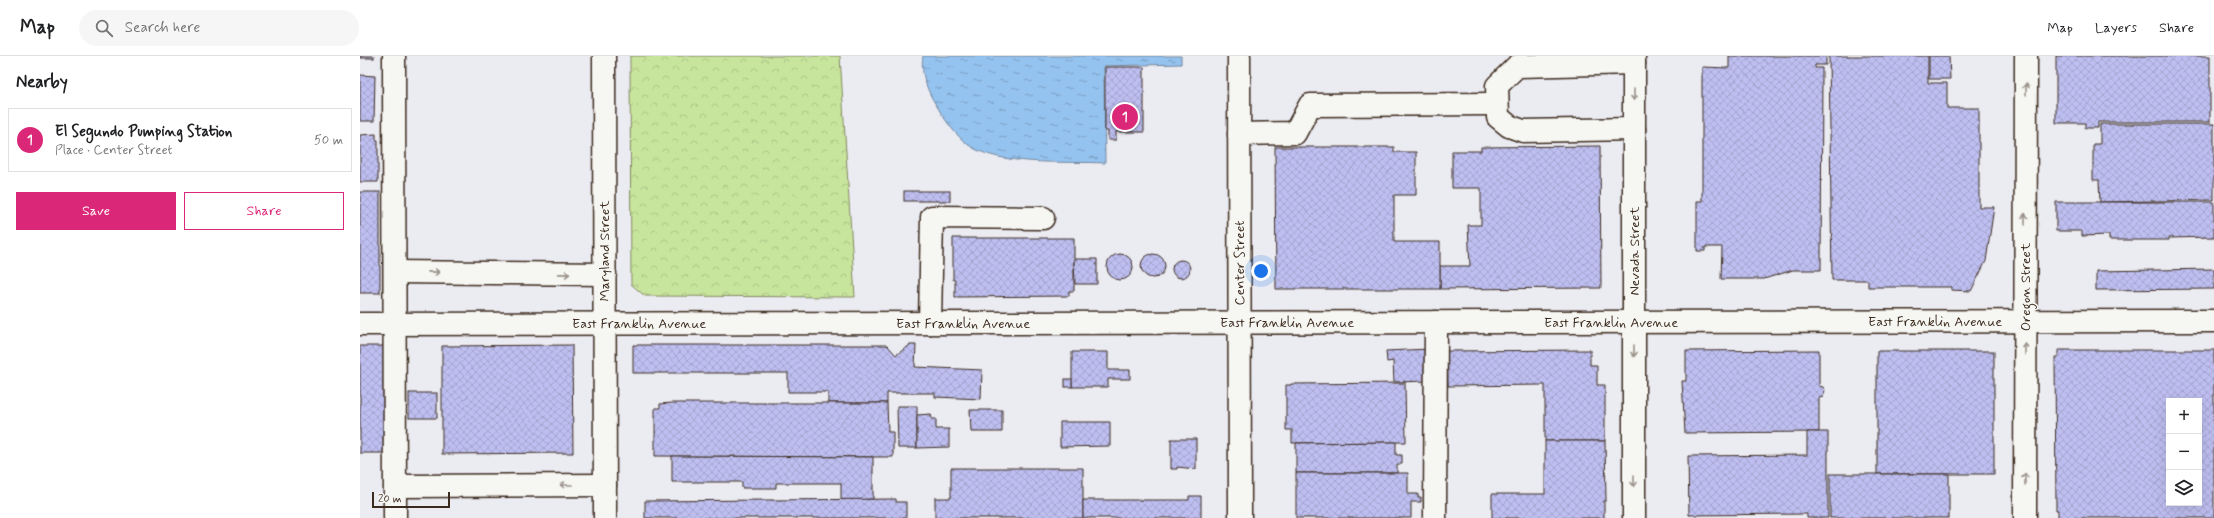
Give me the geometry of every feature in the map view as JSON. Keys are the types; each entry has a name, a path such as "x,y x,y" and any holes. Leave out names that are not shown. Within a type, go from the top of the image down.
{"street":[{"path":"394,56 396,518"},
{"name":"Maryland Street","path":"604,56 605,518"},
{"name":"Center Street","path":"1239,56 1240,518"},
{"name":"Oregon Street","path":"2025,518 2026,56"},
{"path":"1634,60 1517,66 1497,86 1498,117 1509,126 1523,130 1634,129"},
{"name":"Nevada Street","path":"1634,60 1634,518"},
{"path":"1239,134 1295,133 1310,105 1497,104"},
{"path":"930,323 932,217 1044,218"},
{"path":"395,272 605,274"},
{"name":"East Franklin Avenue","path":"360,324 2214,321"},
{"path":"1435,518 1436,322"},
{"path":"396,486 605,485"}],"green space":[{"path":"630,56 840,56 855,297 645,296 631,284"}],"water":[{"path":"923,56 1181,56 1181,64 1104,66 1105,163 1040,162 1023,161 991,155 971,147 965,142 941,114 931,96 924,76 922,63"}],"building":[{"path":"360,56 374,56 374,58 360,58"},
{"path":"1729,56 1826,56 1826,65 1815,65 1815,68 1822,68 1821,270 1793,270 1764,279 1721,279 1722,247 1705,247 1705,251 1697,251 1697,201 1702,201 1702,67 1729,68"},
{"path":"1829,56 1928,56 1928,83 1947,83 1947,108 1979,108 1979,207 1994,207 1986,261 1971,291 1951,290 1951,287 1868,287 1868,280 1832,280"},
{"path":"1929,56 1949,56 1950,79 1929,79"},
{"path":"2056,56 2210,56 2210,122 2098,122 2098,128 2085,128 2085,123 2056,123"},
{"path":"1105,67 1144,67 1144,132 1116,132 1116,140 1108,140 1108,131 1105,131"},
{"path":"360,75 375,76 374,121 360,121"},
{"path":"2100,124 2214,124 2214,200 2100,202 2099,180 2093,180 2093,144 2100,144"},
{"path":"376,134 376,140 378,140 378,182 360,182 360,135"},
{"path":"1600,146 1601,288 1440,289 1440,266 1470,266 1468,225 1481,225 1481,188 1452,188 1452,151 1481,151 1481,147"},
{"path":"1275,147 1394,147 1394,152 1416,152 1416,195 1394,195 1394,242 1440,242 1440,289 1276,289"},
{"path":"904,191 950,191 950,201 904,201"},
{"path":"360,192 380,192 380,293 360,293"},
{"path":"2056,202 2214,202 2214,237 2169,238 2169,240 2109,240 2109,235 2082,236 2082,231 2056,231"},
{"path":"953,238 1074,238 1074,291 1069,291 1069,296 955,297 955,280 953,280"},
{"path":"1120,254 1129,258 1133,267 1129,276 1120,280 1111,276 1107,267 1111,258"},
{"path":"1153,254 1162,257 1165,266 1162,275 1153,278 1144,275 1141,266 1144,257"},
{"path":"1074,259 1097,259 1097,284 1075,284"},
{"path":"1181,260 1187,263 1190,269 1187,275 1181,278 1175,275 1172,269 1175,263"},
{"path":"2214,269 2214,289 2096,290 2096,271"},
{"path":"572,345 573,453 442,454 442,346"},
{"path":"633,345 887,345 896,355 910,345 916,345 915,367 982,370 981,399 935,397 935,393 887,393 887,403 828,403 828,392 788,392 788,373 633,373"},
{"path":"360,346 384,346 385,453 360,453"},
{"path":"1429,349 1430,381 1394,382 1393,361 1387,362 1386,351"},
{"path":"1590,350 1590,365 1597,365 1597,385 1605,385 1605,441 1545,441 1545,385 1448,386 1447,351"},
{"path":"1819,350 1819,386 1823,387 1825,390 1823,397 1819,398 1819,432 1685,433 1682,381 1686,381 1686,351"},
{"path":"2058,350 2214,350 2214,518 2058,518 2058,510 2056,510 2055,357 2058,357"},
{"path":"1877,351 1994,351 1994,474 1877,474"},
{"path":"1072,352 1108,352 1108,370 1130,370 1130,379 1108,379 1108,387 1072,387"},
{"path":"1065,379 1072,379 1072,387 1065,387"},
{"path":"1405,383 1406,442 1292,443 1292,430 1286,430 1286,385"},
{"path":"409,393 437,393 437,418 409,418"},
{"path":"887,403 888,432 893,432 893,457 655,456 655,408 660,408 660,404"},
{"path":"897,406 917,406 917,448 898,448"},
{"path":"970,410 1002,410 1002,432 971,432"},
{"path":"931,414 932,419 936,419 936,429 949,429 949,447 917,448 917,415"},
{"path":"1060,422 1110,422 1110,446 1060,447"},
{"path":"1807,432 1828,432 1828,518 1807,518 1807,514 1689,515 1688,456 1807,455"},
{"path":"1171,439 1196,439 1196,469 1177,467 1177,469 1171,469"},
{"path":"1545,441 1605,441 1606,501 1604,501 1604,518 1492,518 1492,494 1545,494"},
{"path":"1396,442 1396,455 1402,455 1402,464 1397,464 1397,473 1296,473 1296,443"},
{"path":"672,456 873,457 873,499 841,501 841,483 776,483 776,488 742,488 742,482 672,482"},
{"path":"951,468 1083,468 1083,518 935,518 935,498 951,498"},
{"path":"1296,473 1408,473 1408,494 1418,494 1418,497 1421,497 1421,502 1411,502 1411,518 1296,518"},
{"path":"1830,474 1949,474 1949,518 1830,518"},
{"path":"1189,496 1201,496 1201,518 1083,518 1083,500 1189,500"},
{"path":"896,499 896,502 906,502 906,518 645,518 645,501"}],"place":[{"name":"El Segundo Pumping Station","path":"1125,117"}]}
